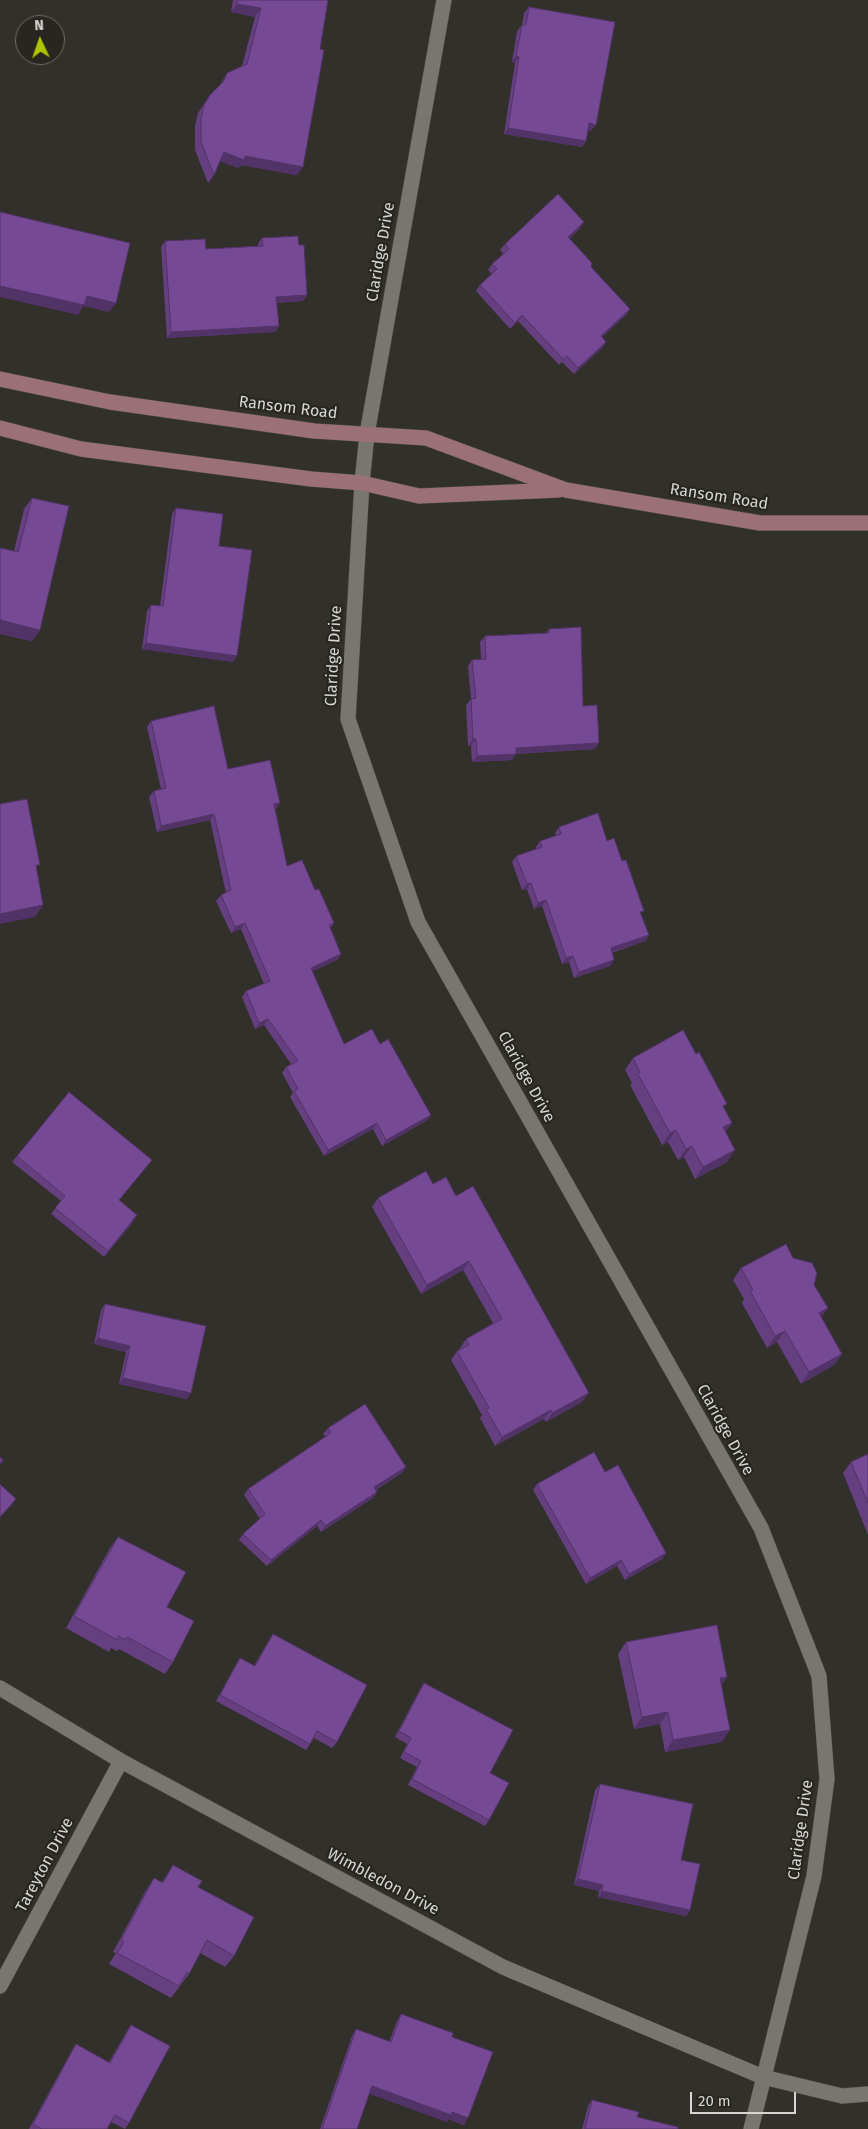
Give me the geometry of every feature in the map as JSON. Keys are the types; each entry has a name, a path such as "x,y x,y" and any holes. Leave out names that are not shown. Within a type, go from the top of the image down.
{"street":[{"name":"Claridge Drive","path":"444,0 367,434 362,483 348,719 418,922 761,1528 819,1676 827,1779 815,1866 750,2129"},
{"name":"Ransom Road","path":"0,379 110,402 314,431 426,438 566,490 760,523 868,523"},
{"name":"Ransom Road","path":"0,428 81,449 311,479 362,483 419,496 566,490"},
{"name":"Wimbledon Drive","path":"0,1688 121,1761 503,1967 763,2078 842,2096 868,2094"},
{"name":"Tareyton Drive","path":"0,1986 121,1761"}],"building":[{"path":"237,0 328,0 320,49 324,50 303,167 245,156 244,160 224,152 214,175 201,142 201,118 204,105 210,95 224,81 227,73 247,64 261,8 237,4"},
{"path":"529,7 615,22 596,125 589,123 586,141 508,128 519,57 516,56 522,25 526,25"},
{"path":"558,194 584,222 568,237 592,263 591,267 630,309 601,336 606,342 578,368 567,356 563,359 522,315 515,323 480,285 497,269 492,264 509,249 505,244"},
{"path":"0,212 130,243 116,303 87,296 84,305 0,286"},
{"path":"298,236 299,245 304,245 307,295 276,297 279,326 171,332 165,241 205,239 206,249 263,246 262,238"},
{"path":"32,498 69,506 40,630 0,620 0,548 18,552"},
{"path":"176,508 223,514 219,546 252,550 237,656 146,643 151,605 163,606"},
{"path":"581,627 583,706 597,705 599,743 516,748 516,754 477,756 476,739 473,739 471,699 476,698 472,660 486,659 485,636 549,633 549,629"},
{"path":"214,706 228,769 270,760 280,803 274,804 287,866 302,860 315,890 319,889 334,923 329,925 341,954 311,968 344,1044 372,1029 380,1044 388,1039 431,1115 386,1140 377,1123 328,1150 294,1091 298,1089 286,1067 298,1061 268,1019 259,1023 246,991 270,981 245,923 235,927 221,895 231,890 214,814 161,826 154,791 166,788 151,721"},
{"path":"27,799 40,865 36,865 43,905 0,914 0,804"},
{"path":"598,813 607,841 614,838 622,861 626,860 644,911 640,912 649,935 611,948 614,960 579,972 573,956 566,958 546,900 538,903 531,883 527,884 516,856 542,847 540,841 561,834 559,827"},
{"path":"683,1030 696,1054 699,1052 727,1104 723,1106 732,1123 723,1127 735,1150 703,1167 692,1146 686,1149 676,1130 670,1133 638,1074 640,1072 633,1058"},
{"path":"69,1092 152,1160 119,1200 137,1215 108,1251 55,1208 65,1196 17,1156"},
{"path":"426,1171 433,1184 446,1177 456,1196 473,1186 589,1393 552,1413 551,1410 502,1437 486,1409 489,1408 457,1351 469,1345 466,1339 502,1319 469,1261 427,1285 378,1198"},
{"path":"786,1244 793,1258 812,1263 817,1273 814,1285 828,1308 819,1313 842,1354 809,1372 785,1331 775,1336 750,1291 753,1290 741,1268"},
{"path":"105,1304 206,1326 191,1393 123,1378 130,1346 98,1338"},
{"path":"365,1404 406,1467 374,1487 377,1492 325,1526 321,1520 271,1560 243,1534 265,1514 248,1489 331,1433 328,1428"},
{"path":"594,1452 605,1472 618,1465 666,1553 629,1574 621,1560 590,1578 537,1484"},
{"path":"868,1454 868,1503 851,1462"},
{"path":"0,1484 16,1499 0,1517"},
{"path":"118,1537 186,1572 167,1607 194,1621 173,1662 127,1637 125,1640 119,1636 117,1640 74,1616"},
{"path":"717,1625 727,1677 720,1678 730,1730 673,1740 668,1712 642,1717 626,1642"},
{"path":"273,1634 367,1685 337,1742 317,1731 310,1744 220,1695 240,1658 255,1666"},
{"path":"424,1683 513,1730 490,1773 509,1783 489,1820 412,1779 421,1761 404,1752 411,1738 399,1731"},
{"path":"600,1784 693,1804 681,1860 700,1864 690,1910 602,1891 603,1885 578,1879"},
{"path":"173,1865 202,1881 198,1887 254,1917 234,1956 207,1940 189,1974 187,1972 179,1986 117,1953 124,1942 121,1940 154,1878 163,1883"},
{"path":"401,2014 453,2033 452,2037 493,2052 468,2118 452,2112 451,2115 372,2086 357,2129 322,2129 356,2029 391,2042"},
{"path":"131,2025 170,2046 129,2123 115,2115 107,2129 42,2129 33,2124 76,2044 110,2063"},
{"path":"592,2100 639,2112 637,2117 678,2127 678,2129 585,2129"}]}
